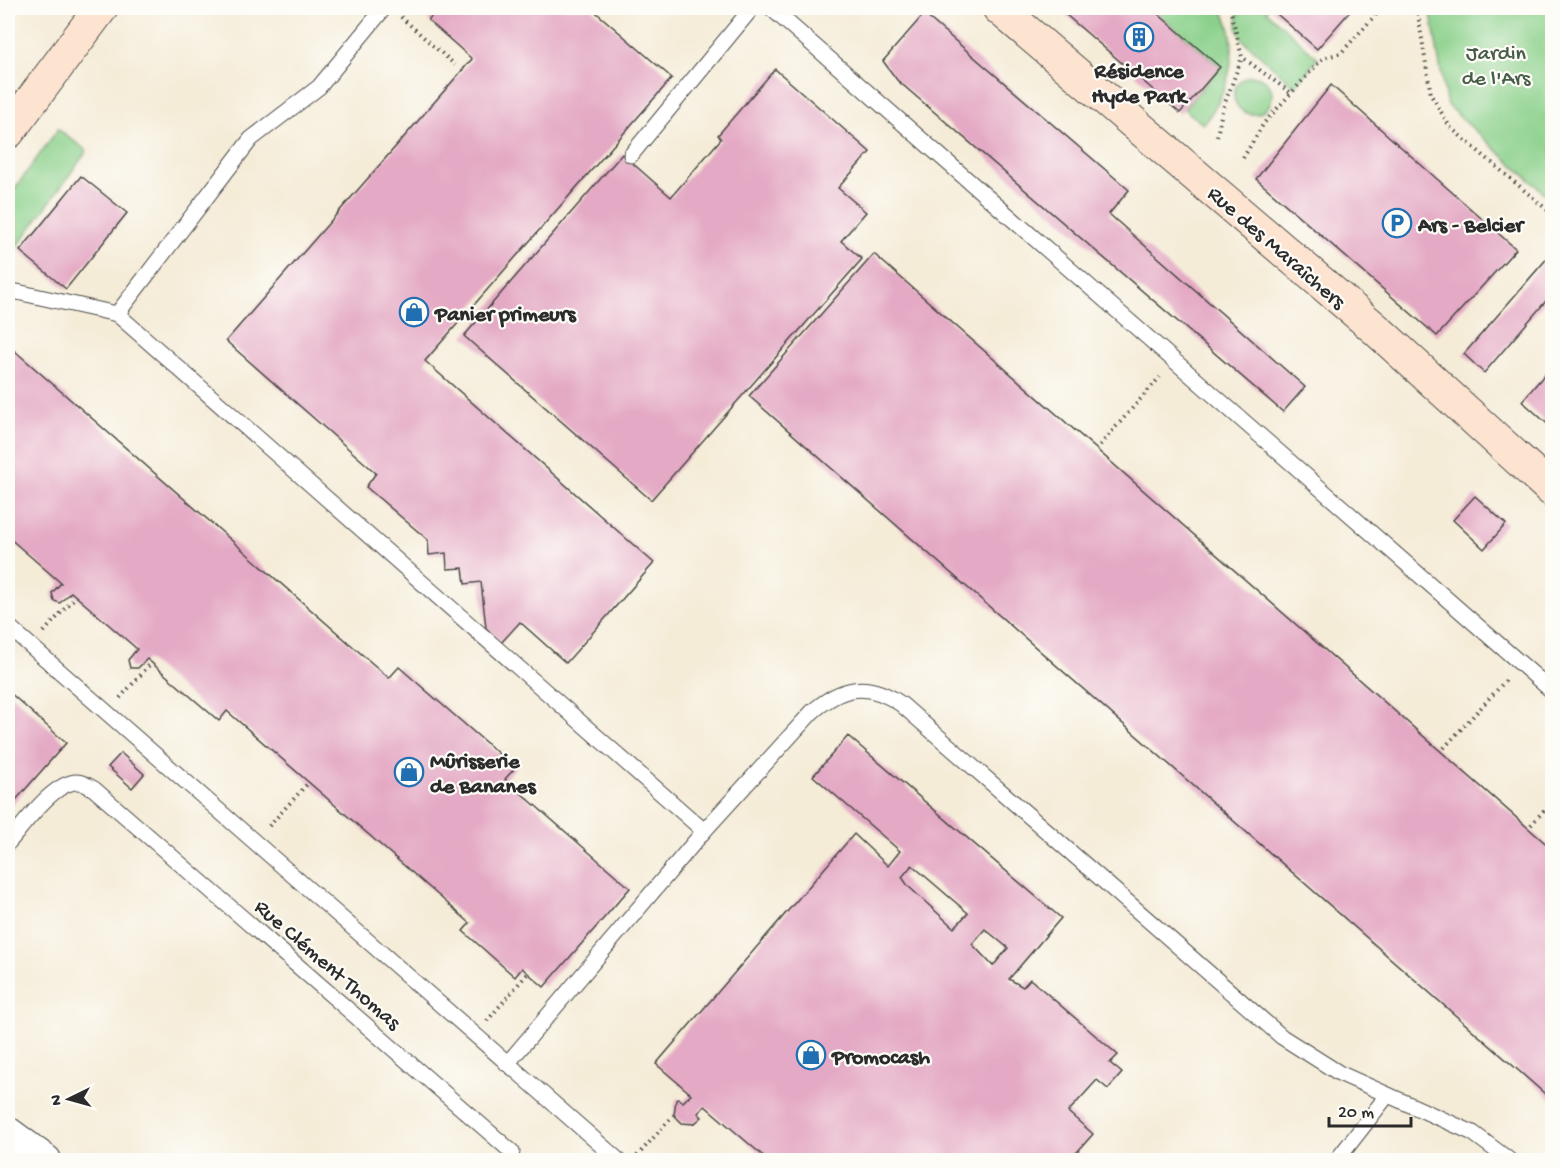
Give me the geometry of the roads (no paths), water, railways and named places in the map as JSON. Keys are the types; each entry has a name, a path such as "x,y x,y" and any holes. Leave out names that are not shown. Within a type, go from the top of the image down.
{"main road":[{"path":"8,132 101,8"},
{"name":"Rue des Maraîchers","path":"999,8 1378,331 1552,490"}],"street":[{"path":"8,1132 46,1161"}],"lane":[{"path":"117,314 251,140 318,87 384,8"},
{"path":"631,155 752,8"},
{"path":"771,8 1552,691"},
{"path":"8,290 117,314 704,831"},
{"path":"8,626 618,1161"},
{"path":"507,1064 704,831 812,712 830,697 847,691 882,692 901,704 1282,1037 1339,1073 1473,1133 1509,1161"},
{"name":"Rue Clément Thomas","path":"8,843 64,784 79,782 94,789 512,1152"},
{"path":"1337,1161 1386,1096"}],"place":[{"name":"Résidence Hyde Park","path":"1139,37"},
{"name":"Ars - Belcier","path":"1397,223"},
{"name":"Panier primeurs","path":"414,312"},
{"name":"Mûrisserie de Bananes","path":"409,772"},
{"name":"Promocash","path":"811,1055"}],"park label":[{"name":"Jardin de l'Ars","path":"1496,64"}]}
